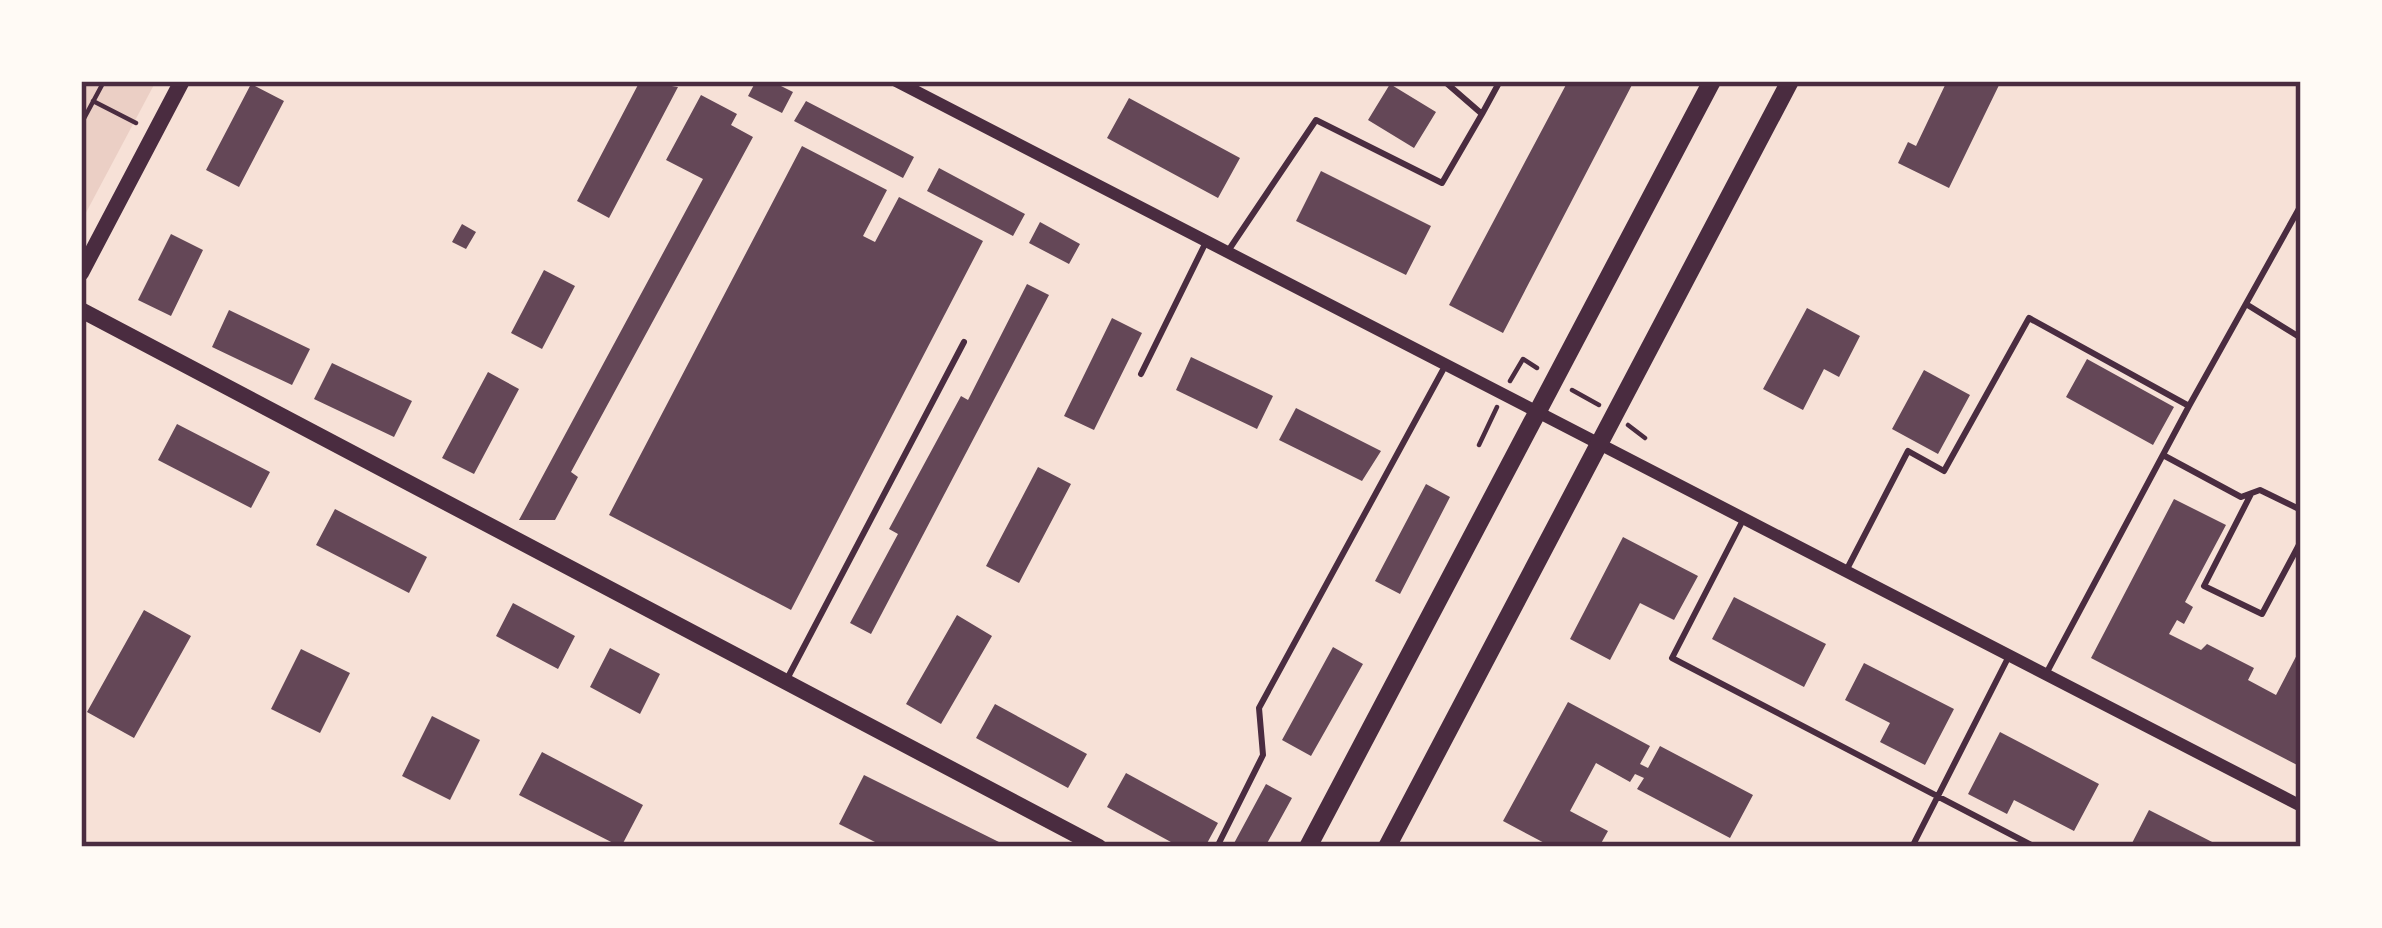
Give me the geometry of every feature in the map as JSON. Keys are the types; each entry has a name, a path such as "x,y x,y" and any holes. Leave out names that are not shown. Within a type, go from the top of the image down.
{"main road":[{"path":"1308,847 1712,81"},
{"path":"1387,847 1790,81"}],"street":[{"path":"81,273 182,81"},
{"path":"896,81 1444,368 2301,806"},
{"path":"81,310 1099,847"}],"lane":[{"path":"1444,81 1481,114"},
{"path":"1226,254 1316,120 1442,184 1500,81"},
{"path":"2045,675 2301,205"},
{"path":"1141,374 1205,244"},
{"path":"2246,304 2301,338"},
{"path":"1845,572 1908,452 1944,471 2029,318 2189,406"},
{"path":"785,681 964,342"},
{"path":"1217,847 1263,755 1258,708 1444,368"},
{"path":"2163,455 2241,497 2260,490 2301,510"},
{"path":"2251,494 2204,586 2262,614 2301,541"},
{"path":"1743,520 1672,658 2036,847"},
{"path":"1912,847 2009,656"}],"path":[{"path":"81,124 102,85 95,81"},
{"path":"93,101 143,128"}],"shaded area":[{"path":"81,81 156,81 81,222"}],"building":[{"path":"640,81 678,87 609,218 577,201"},
{"path":"756,81 771,81 793,92 782,113 748,96"},
{"path":"1568,81 1634,81 1503,333 1449,305"},
{"path":"1947,81 2001,81 1949,188 1898,163 1908,142 1916,146"},
{"path":"251,84 284,101 239,187 206,170"},
{"path":"1390,84 1436,112 1414,148 1368,120"},
{"path":"701,95 737,114 731,125 753,137 571,472 578,477 555,520 519,520 703,179 666,160"},
{"path":"1129,98 1240,158 1218,198 1107,138"},
{"path":"806,101 914,157 903,178 794,121"},
{"path":"802,146 887,190 863,236 875,242 899,197 983,241 791,610 609,515"},
{"path":"939,168 1025,214 1013,236 927,191"},
{"path":"1321,171 1431,226 1406,275 1296,221"},
{"path":"1040,222 1080,244 1069,264 1029,243"},
{"path":"462,224 476,232 466,249 452,242"},
{"path":"171,234 203,250 171,316 138,300"},
{"path":"544,270 575,286 542,349 511,333"},
{"path":"1027,284 1049,295 871,634 850,623 898,534 889,529 961,396 968,400"},
{"path":"1807,308 1860,336 1839,377 1824,369 1803,410 1763,389"},
{"path":"229,310 310,349 292,385 212,347"},
{"path":"1112,318 1142,333 1094,430 1064,416"},
{"path":"1191,357 1273,396 1257,429 1176,390"},
{"path":"2087,359 2174,407 2153,445 2066,397"},
{"path":"332,363 412,401 394,437 314,399"},
{"path":"1924,370 1970,395 1938,454 1892,429"},
{"path":"488,372 519,389 474,474 442,458"},
{"path":"1296,408 1381,451 1362,481 1279,440"},
{"path":"177,424 270,472 251,508 158,460"},
{"path":"1038,467 1071,484 1019,583 986,566"},
{"path":"1426,484 1450,497 1400,594 1375,581"},
{"path":"2174,499 2226,525 2185,602 2193,607 2184,624 2177,620 2169,634 2201,650 2207,644 2254,668 2248,680 2276,695 2301,647 2301,767 2091,658"},
{"path":"335,509 427,557 409,593 316,545"},
{"path":"1623,537 1698,576 1674,620 1640,603 1610,660 1570,639"},
{"path":"1734,597 1826,644 1804,687 1712,639"},
{"path":"513,603 575,636 558,669 496,636"},
{"path":"144,610 191,636 134,738 87,712"},
{"path":"957,615 992,636 941,724 906,704"},
{"path":"1333,647 1363,664 1311,756 1282,740"},
{"path":"610,648 660,674 640,714 590,687"},
{"path":"301,649 350,673 320,733 271,709"},
{"path":"1864,663 1954,709 1925,765 1880,742 1890,723 1845,700"},
{"path":"1568,702 1650,746 1640,764 1648,768 1660,746 1753,795 1730,838 1637,789 1644,778 1635,774 1630,782 1596,763 1570,811 1608,831 1599,847 1552,847 1503,821"},
{"path":"995,704 1087,754 1068,788 976,738"},
{"path":"432,716 480,740 450,800 402,776"},
{"path":"2000,732 2099,784 2074,831 2014,800 2007,814 1968,794"},
{"path":"542,752 643,805 621,847 519,795"},
{"path":"1126,773 1218,823 1205,847 1180,847 1107,807"},
{"path":"864,775 1009,847 885,847 839,824"},
{"path":"1266,784 1292,798 1265,847 1232,847"},
{"path":"2149,810 2222,847 2130,847"}]}
